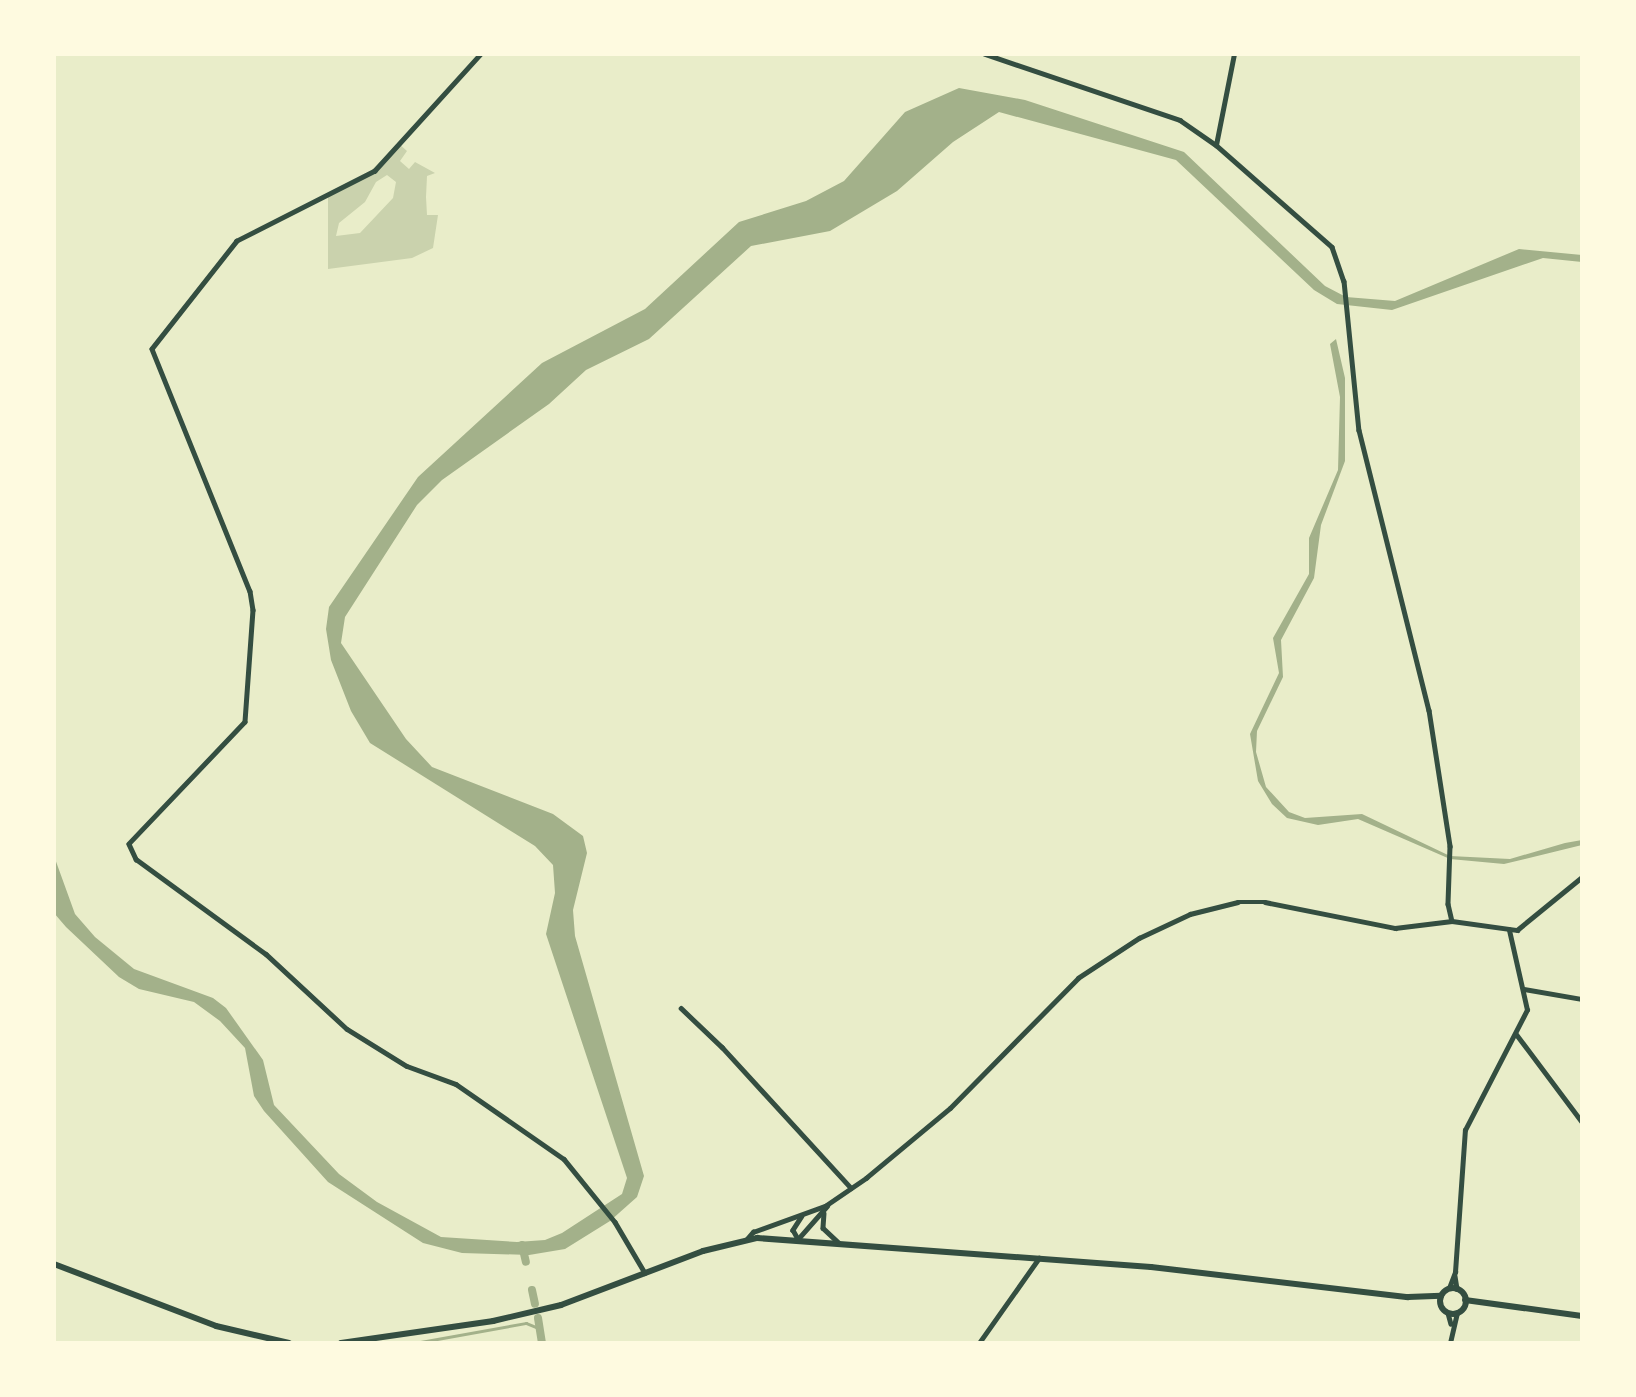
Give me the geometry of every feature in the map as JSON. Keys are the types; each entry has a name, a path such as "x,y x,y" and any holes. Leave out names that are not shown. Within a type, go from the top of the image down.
{"main road":[{"path":"341,1343 547,1308 746,1240 794,1239 1039,1258 1441,1300"},
{"path":"54,1264 216,1326 289,1343"},
{"path":"1441,1300 1453,1288 1464,1304"},
{"path":"1441,1300 1448,1313 1457,1313 1464,1304"},
{"path":"1464,1304 1582,1316"}],"street":[{"path":"481,54 374,171 237,241 152,349 250,591 253,610 245,722 129,844 135,859 265,954 347,1029 407,1066 456,1084 564,1159 615,1222 645,1273"},
{"path":"985,54 1180,120 1216,145 1322,234 1338,259 1347,308 1359,430 1429,710 1450,846 1448,904 1452,921"},
{"path":"1216,145 1234,54"},
{"path":"746,1240 753,1232 829,1203 851,1188 950,1108 1078,978 1139,938 1190,914 1238,902 1265,902 1395,928 1452,921 1509,930 1532,922 1582,877"},
{"path":"1453,1288 1465,1130 1472,1109 1517,1035 1527,1010 1509,930"},
{"path":"1524,989 1582,999"},
{"path":"681,1008 722,1047 851,1188"},
{"path":"1517,1035 1582,1122"},
{"path":"794,1239 829,1203"},
{"path":"825,1209 822,1228 838,1242"},
{"path":"794,1239 793,1230 802,1215"},
{"path":"979,1343 1039,1258"},
{"path":"1448,1313 1451,1325 1450,1343"},
{"path":"1451,1325 1457,1313"}],"shaded area":[{"path":"959,88 1025,100 1184,152 1325,286 1346,297 1395,301 1519,249 1582,255 1582,262 1543,258 1392,310 1337,304 1314,290 1176,160 999,112 953,142 897,191 830,231 751,246 649,339 586,370 549,404 442,480 417,505 345,617 341,643 406,739 432,767 553,814 583,836 587,853 573,910 575,936 644,1176 637,1197 610,1221 565,1249 529,1255 462,1253 423,1243 328,1182 264,1111 254,1096 245,1048 220,1021 194,1002 139,989 119,977 66,927 54,913 54,856 75,914 95,937 134,969 213,998 226,1008 263,1060 274,1105 339,1174 377,1202 441,1237 517,1242 545,1240 562,1233 622,1194 627,1178 546,934 555,893 553,865 535,846 370,743 351,711 331,660 326,629 329,607 418,477 542,363 645,309 739,222 806,201 844,181 905,112"},
{"path":"398,143 407,151 400,161 409,169 415,162 435,173 427,176 426,197 427,215 438,215 433,248 412,258 328,269 328,195 367,175","holes":["387,175 396,182 393,198 360,233 336,236 339,223 365,202 376,182"]},
{"path":"1336,339 1345,378 1345,461 1321,525 1314,578 1281,640 1283,677 1257,731 1256,752 1266,787 1289,812 1305,818 1362,814 1450,856 1510,859 1565,843 1582,840 1582,845 1504,864 1450,859 1358,819 1318,825 1287,818 1272,804 1258,781 1250,734 1279,673 1273,638 1309,574 1309,538 1338,470 1340,397 1330,344"}],"waterway":[{"path":"522,1245 526,1262"},
{"path":"532,1290 535,1304"},
{"path":"538,1318 542,1343"},
{"path":"415,1343 526,1323 541,1329"}]}
